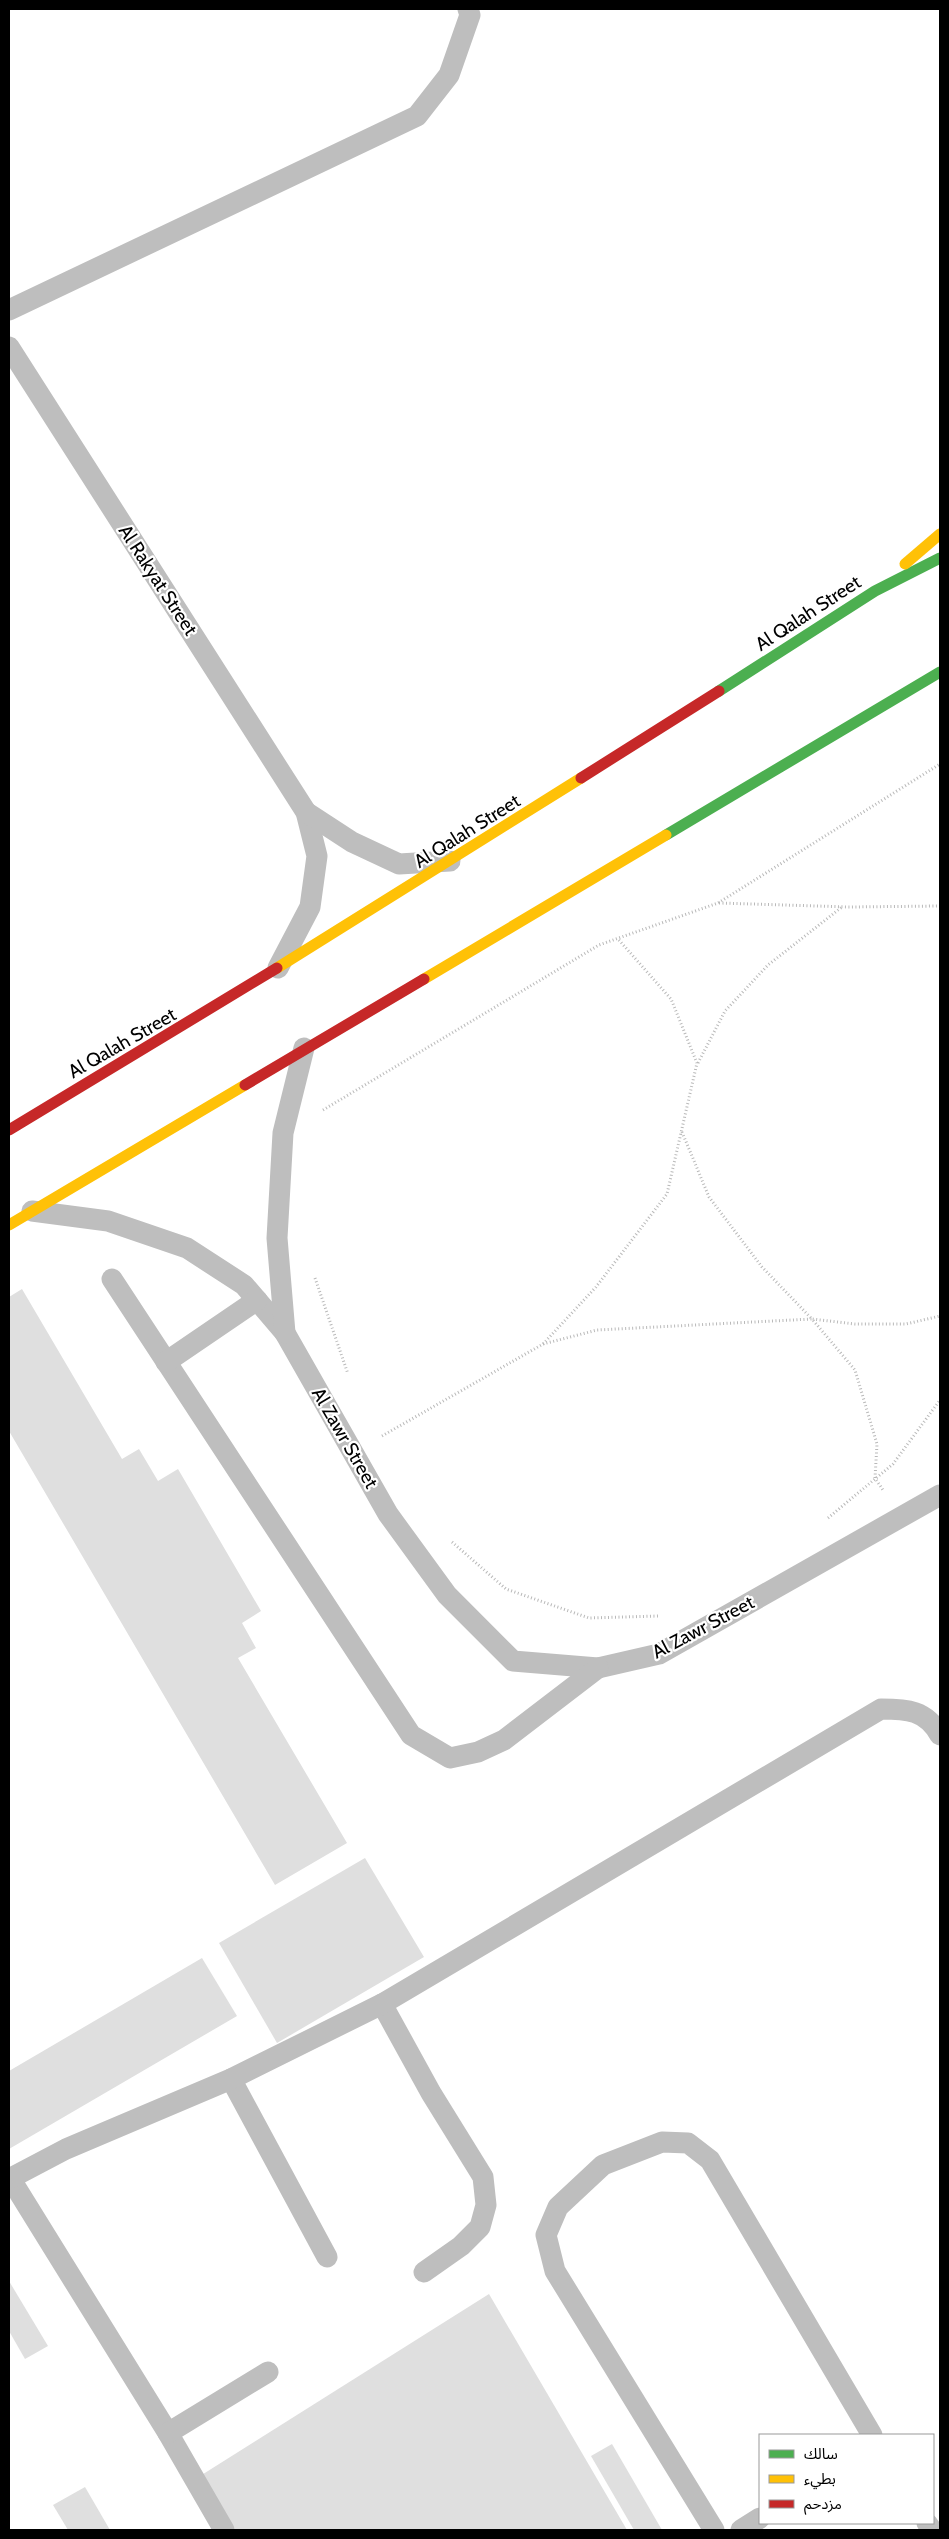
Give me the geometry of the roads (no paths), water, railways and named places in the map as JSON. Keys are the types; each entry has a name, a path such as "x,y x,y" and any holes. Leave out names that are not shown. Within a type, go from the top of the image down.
{"main road":[{"path":"874,591 940,534"},
{"name":"Al Qalah Street","path":"9,1130 278,969 453,861 874,591 940,558"},
{"path":"9,1225 304,1048 940,672"}],"lane":[{"path":"9,310 417,116 449,75 470,15 468,9"},
{"name":"Al Rakyat Street","path":"9,347 306,812 317,856 310,907 278,969"},
{"name":"Al Rakyat Street","path":"306,812 352,842 399,864 453,861"},
{"name":"Al Zawr Street","path":"284,1333 277,1238 283,1133 304,1048"},
{"name":"Al Zawr Street","path":"32,1212 108,1221 187,1248 244,1285 284,1333 388,1514 447,1595 513,1661 598,1668 659,1654 940,1495"},
{"path":"112,1278 411,1735 450,1758 478,1752 504,1740 598,1668"},
{"path":"166,1362 257,1300"},
{"path":"224,2530 168,2433 9,2178 66,2149 231,2079 382,2004 881,1709 909,1709 934,1724 940,1735"},
{"path":"382,2004 432,2093 483,2177 486,2205 480,2227 461,2246 424,2272"},
{"path":"231,2079 326,2256"},
{"path":"714,2530 555,2271 546,2234 558,2207 603,2165 662,2142 688,2143 710,2160 871,2434"},
{"path":"168,2433 268,2372"},
{"path":"741,2530 759,2519"}]}
